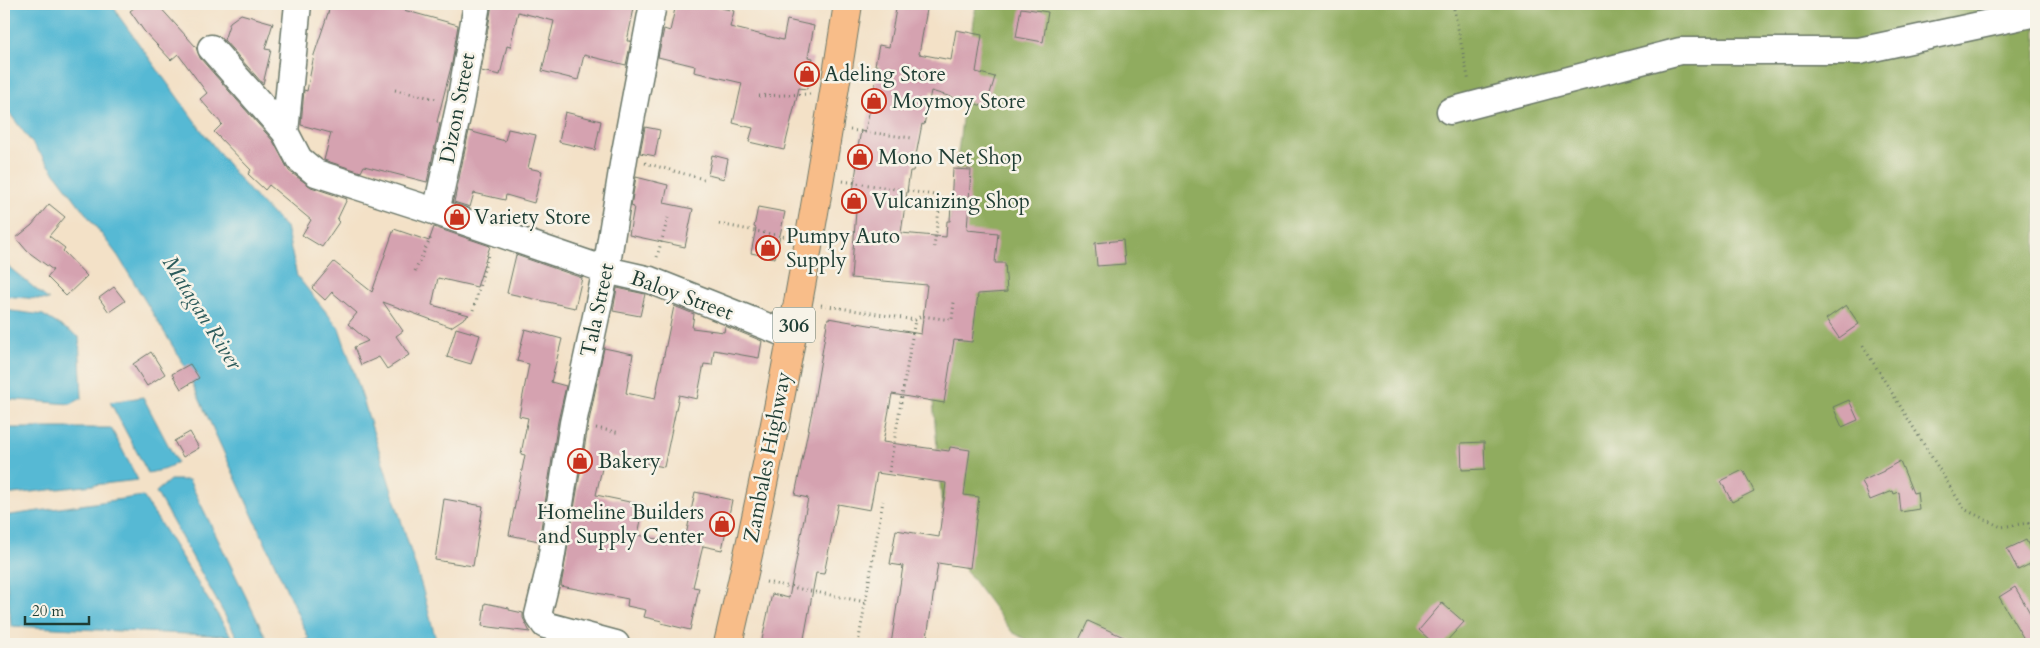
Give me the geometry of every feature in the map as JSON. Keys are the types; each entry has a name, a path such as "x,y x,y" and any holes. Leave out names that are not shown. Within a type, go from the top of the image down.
{"main road":[{"name":"Zambales Highway","path":"728,644 744,578 810,241 848,4"}],"street":[{"path":"285,132 286,103 298,4"},
{"name":"Dizon Street","path":"430,215 460,103 477,4"},
{"name":"Tala Street","path":"547,629 550,566 573,423 606,270 652,4"},
{"path":"1462,108 1680,51 1859,51 2036,13"},
{"path":"211,48 285,132"},
{"name":"Baloy Street","path":"285,132 299,158 316,173 430,215 494,232 606,270 650,280 792,336"},
{"path":"547,629 616,644"}],"path":[{"path":"1453,4 1462,108"},
{"path":"395,90 460,103"},
{"path":"759,96 833,93"},
{"path":"827,128 912,138"},
{"path":"625,152 641,162 707,180"},
{"path":"820,178 941,196 934,247"},
{"path":"415,271 430,215"},
{"path":"650,280 668,218"},
{"path":"719,224 810,241"},
{"path":"473,310 494,232"},
{"path":"798,301 915,320"},
{"path":"889,472 915,320 920,316 952,320 954,302"},
{"path":"1863,346 1964,509 2001,527 2028,523 2036,518"},
{"path":"858,644 883,501"},
{"path":"2028,523 2036,539"},
{"path":"744,578 865,602"}],"green space":[{"path":"976,4 2036,4 2036,644 1034,644 1012,632 945,542 931,376"}],"water":[{"name":"Matagan River","path":"4,4 113,4 118,15 202,131 257,199 286,227 297,276 339,328 422,587 437,644 279,644 309,639 183,363 118,256 4,106"},
{"path":"4,263 49,300 4,296"},
{"path":"4,310 43,315 79,337 82,398 71,404 4,399"},
{"path":"143,397 177,462 166,469 148,473 110,402"},
{"path":"4,428 111,428 138,480 4,495"},
{"path":"170,480 189,480 267,640 241,644 156,492"},
{"path":"143,496 231,636 11,626 4,553 4,516"}],"building":[{"path":"139,4 157,4 196,47 200,58 273,141 289,171 311,187 347,199 337,220 339,222 322,247 302,235 311,220 269,185 265,190 248,174 251,170 214,132 222,124 200,99 207,93 178,54 171,60 144,31 130,11"},
{"path":"331,4 382,4 458,25 452,63 437,122 440,123 427,182 364,166 361,172 324,160 331,133 301,125 304,90 307,91 314,55"},
{"path":"492,4 635,4 627,41 631,41 626,65 584,55 578,80 542,71 554,21 518,12 510,47 507,46 500,75 481,71"},
{"path":"676,4 705,4 734,11 730,27 783,40 787,20 814,26 808,57 813,58 807,89 799,88 784,150 749,142 753,128 733,123 742,83 694,72 695,66 658,57 664,29 670,31"},
{"path":"897,4 928,4 919,54 951,60 956,30 982,35 976,72 995,77 986,107 931,91 924,125 922,124 913,171 910,171 901,233 946,237 947,221 950,221 953,169 971,170 967,230 998,233 995,263 1005,263 1007,292 978,294 972,342 954,340 944,403 892,394 883,442 949,451 950,447 970,450 964,495 979,497 970,568 938,563 926,644 891,644 903,566 890,564 896,530 939,537 946,483 877,473 870,510 838,504 824,574 816,573 803,644 761,644 772,594 789,598 808,498 795,495 828,318 921,334 927,285 851,278 856,211 850,210 858,147 861,131 865,132 879,66 875,65 879,45 889,47"},
{"path":"1021,8 1048,12 1043,42 1016,37"},
{"path":"241,14 273,23 265,49 271,50 263,84 224,40 230,22"},
{"path":"565,112 601,121 595,150 559,142"},
{"path":"645,127 660,130 655,156 640,153"},
{"path":"508,129 536,135 528,168 542,171 534,203 506,195 505,200 474,193 470,207 454,202 469,131 505,141"},
{"path":"712,155 728,159 724,179 708,175"},
{"path":"636,177 668,185 664,203 693,209 685,247 629,235 634,207 631,206"},
{"path":"49,204 65,217 49,236 65,248 63,251 87,276 66,296 47,277 53,270 27,251 16,238 32,225"},
{"path":"758,207 785,212 775,258 751,253"},
{"path":"434,227 490,246 477,287 438,278 432,305 469,315 451,327 383,302 403,331 396,336 409,355 387,369 379,357 361,365 354,347 368,341 348,324 357,313 332,292 325,300 312,288 334,262 372,292 394,229 429,241"},
{"path":"1123,240 1125,264 1097,266 1095,243"},
{"path":"516,255 582,278 575,308 507,293"},
{"path":"114,287 125,301 109,312 99,298"},
{"path":"617,288 645,294 640,316 613,311"},
{"path":"1846,305 1859,324 1839,338 1826,319"},
{"path":"674,306 694,314 692,328 724,332 725,326 762,341 759,358 714,350 712,365 704,364 697,399 679,395 664,467 605,455 596,495 644,505 638,535 684,545 695,492 732,500 722,550 703,546 693,587 699,588 690,630 644,617 646,610 627,606 628,599 561,586 588,426 604,348 633,354 626,393 655,399"},
{"path":"456,328 480,335 471,364 447,357"},
{"path":"525,329 562,339 551,382 566,386 558,421 539,541 509,535 525,455 521,454 528,418 519,416 529,364 517,361"},
{"path":"151,352 165,374 147,386 133,364"},
{"path":"190,364 199,378 181,389 172,374"},
{"path":"1849,400 1858,420 1842,427 1833,407"},
{"path":"190,432 199,448 183,457 174,441"},
{"path":"1484,442 1485,469 1462,470 1461,443"},
{"path":"1900,461 1913,493 1917,492 1919,509 1901,512 1899,492 1894,494 1893,491 1870,500 1862,481"},
{"path":"1743,470 1754,491 1732,502 1721,481"},
{"path":"444,499 483,506 473,566 435,560"},
{"path":"2026,540 2036,561 2018,570 2007,549"},
{"path":"2015,587 2036,623 2036,644 2027,644 1999,597"},
{"path":"485,603 523,613 523,618 530,632 482,626"},
{"path":"1442,603 1464,622 1444,644 1434,644 1419,630"},
{"path":"1088,621 1139,644 1077,644"}],"place":[{"name":"Adeling Store","path":"807,74"},
{"name":"Moymoy Store","path":"874,101"},
{"name":"Mono Net Shop","path":"860,157"},
{"name":"Vulcanizing Shop","path":"854,201"},
{"name":"Variety Store","path":"457,217"},
{"name":"Pumpy Auto Supply","path":"768,248"},
{"name":"Bakery","path":"580,461"},
{"name":"Homeline Builders and Supply Center","path":"722,524"}]}
